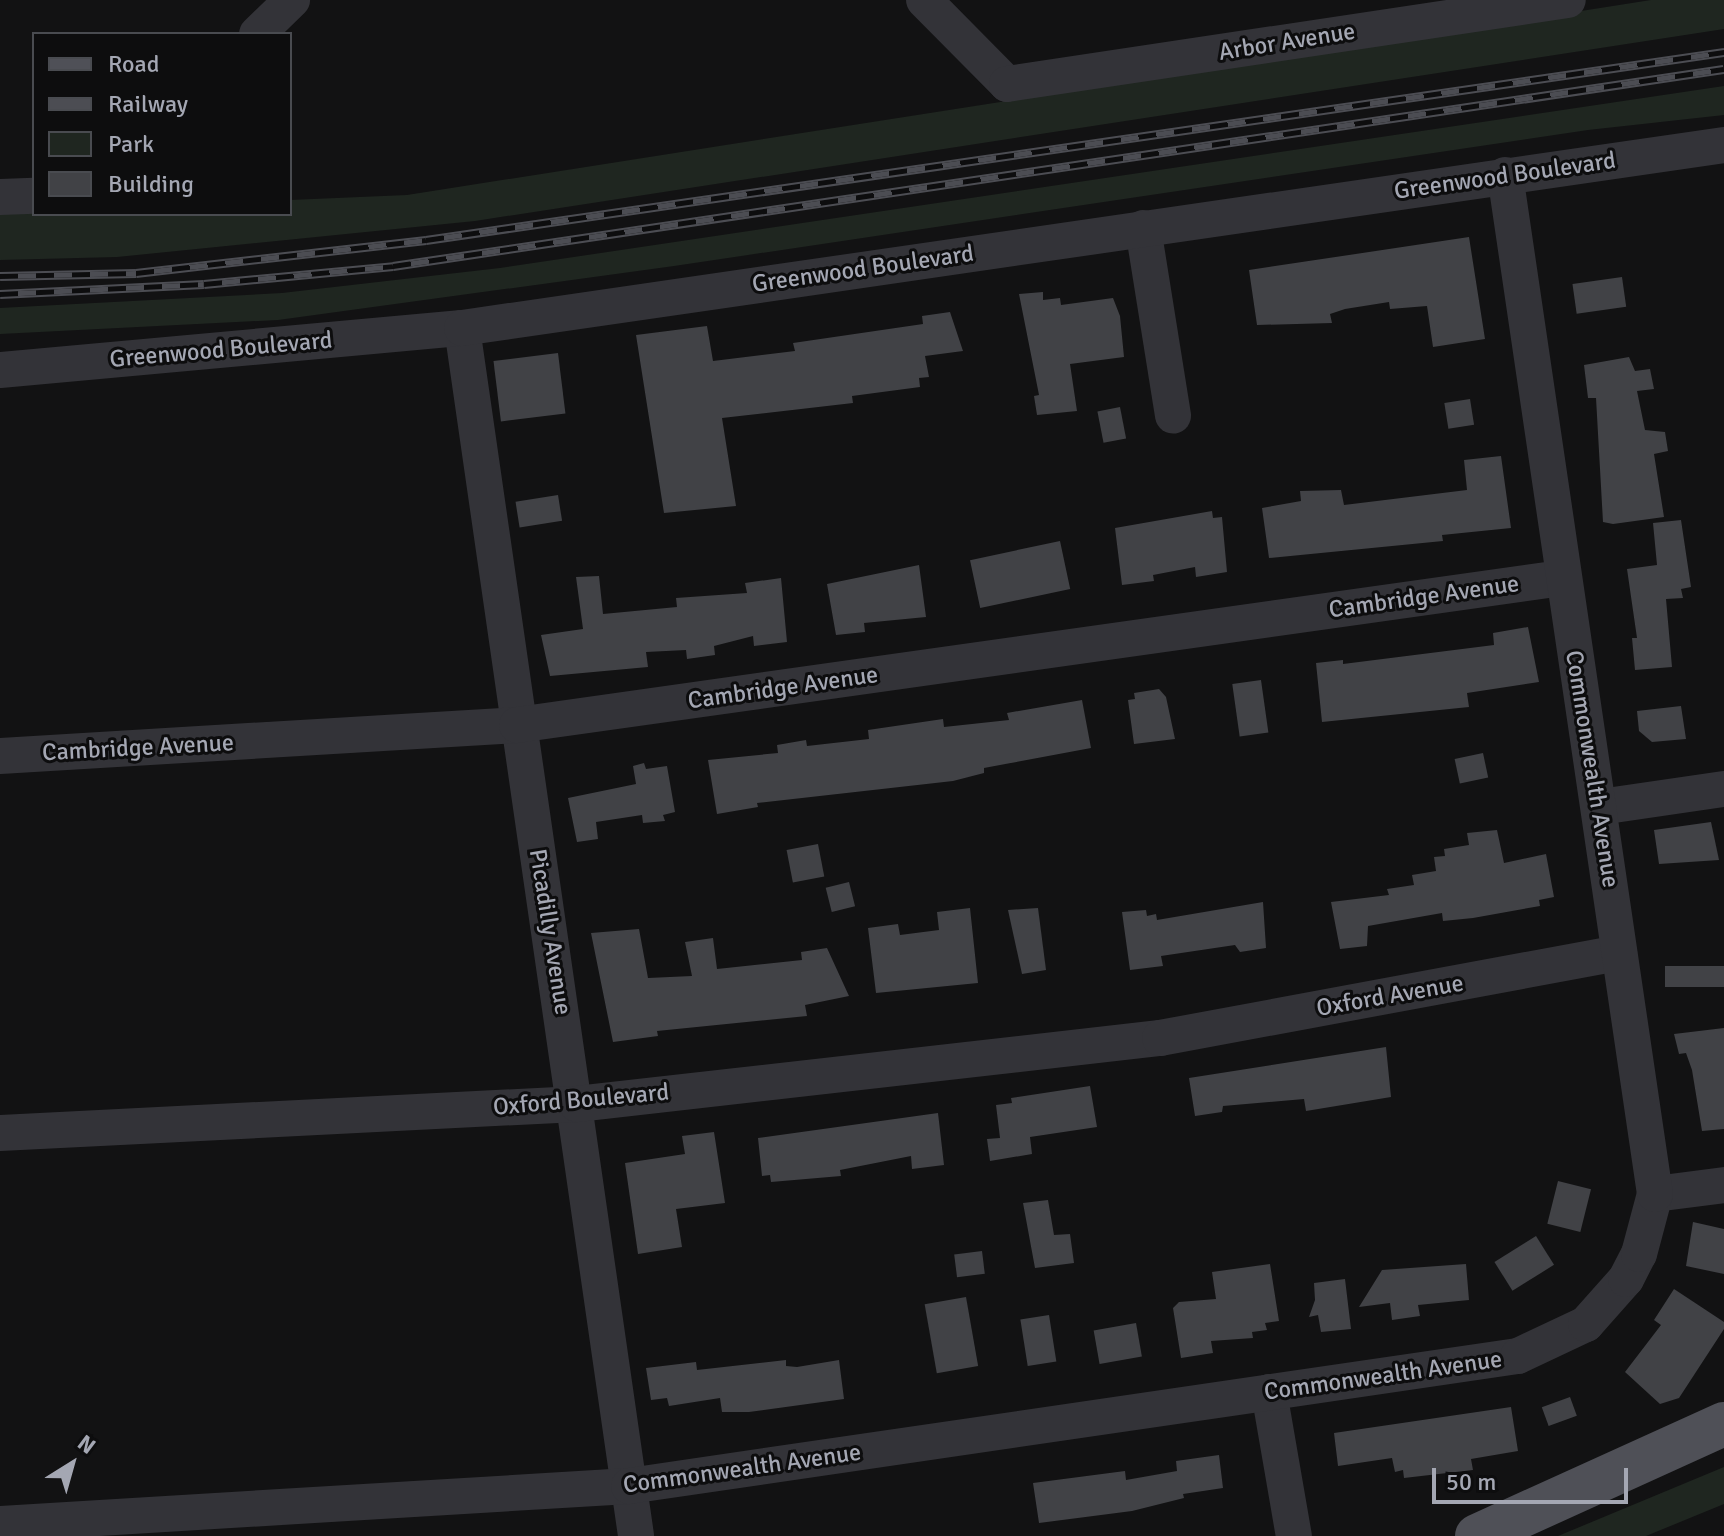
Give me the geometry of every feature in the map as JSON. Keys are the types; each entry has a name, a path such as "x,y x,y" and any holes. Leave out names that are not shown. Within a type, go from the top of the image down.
{"main road":[{"path":"1477,1536 1724,1424"},
{"path":"1528,1536 1724,1456"}],"street":[{"path":"259,32 292,0"},
{"name":"Arbor Avenue","path":"924,0 1007,84 1503,5 1568,0"},
{"name":"Greenwood Boulevard","path":"0,370 462,328 1724,145"},
{"name":"Commonwealth Avenue","path":"0,1524 629,1486 1518,1356 1556,1342 1586,1324 1626,1279 1639,1254 1655,1194 1600,807 1561,578 1505,175"},
{"path":"0,197 32,196"},
{"path":"1143,228 1173,416"},
{"name":"Picadilly Avenue","path":"462,328 517,725 577,1104 636,1536"},
{"name":"Cambridge Avenue","path":"0,756 517,725 1561,578"},
{"path":"1600,807 1724,789"},
{"name":"Oxford Avenue","path":"1160,1038 1619,953"},
{"name":"Oxford Boulevard","path":"0,1133 577,1104 1160,1038"},
{"path":"1655,1194 1724,1185"},
{"path":"1269,1392 1294,1536"}],"green space":[{"path":"1651,0 1724,0 1724,29 475,221 117,257 0,260 0,213 32,213 32,216 292,216 292,200 407,195"},
{"path":"1724,86 1724,115 1588,130 674,266 278,320 0,334 0,308 282,293 500,268"},
{"path":"1724,1467 1724,1504 1646,1536 1558,1536"}],"building":[{"path":"1469,237 1485,339 1433,347 1427,306 1390,309 1389,302 1330,314 1332,323 1257,325 1249,270"},
{"path":"1622,277 1626,307 1577,314 1572,284"},
{"path":"1043,292 1043,300 1060,298 1061,305 1113,298 1120,316 1124,357 1070,364 1077,411 1037,415 1034,396 1039,395 1019,294"},
{"path":"950,312 963,351 925,356 929,377 919,378 920,387 852,396 853,403 722,418 736,506 664,513 636,335 707,326 713,361 795,351 793,343 923,324 922,316"},
{"path":"558,353 565,414 501,421 493,361"},
{"path":"1629,357 1635,371 1650,369 1654,389 1637,391 1645,430 1665,432 1668,451 1654,454 1664,517 1613,524 1603,522 1596,398 1588,398 1584,365"},
{"path":"1470,399 1474,425 1448,429 1444,403"},
{"path":"1120,407 1126,438 1104,443 1097,411"},
{"path":"1501,456 1511,528 1442,535 1443,541 1269,558 1262,508 1301,501 1300,491 1341,490 1344,505 1467,490 1464,460"},
{"path":"558,495 562,521 520,527 516,502"},
{"path":"1212,511 1213,518 1222,517 1227,572 1196,577 1195,567 1153,575 1154,581 1122,585 1115,528"},
{"path":"1681,520 1691,587 1681,589 1683,598 1666,599 1672,667 1635,670 1632,638 1637,638 1627,569 1657,565 1653,523"},
{"path":"1060,541 1070,589 980,608 970,560"},
{"path":"919,565 926,617 864,623 865,632 836,635 827,584"},
{"path":"599,576 603,614 677,607 676,598 747,593 745,583 781,578 787,642 754,646 753,636 714,646 715,655 687,659 686,650 646,652 648,667 550,676 541,635 583,629 576,577"},
{"path":"1528,627 1539,682 1467,693 1469,707 1322,722 1316,663 1343,660 1343,664 1494,645 1493,633"},
{"path":"1261,680 1268,732 1240,737 1232,684"},
{"path":"1159,689 1166,697 1175,739 1134,744 1128,700 1135,699 1134,693"},
{"path":"1082,700 1091,748 984,768 984,773 953,781 757,803 758,807 717,814 708,760 778,753 777,745 806,740 807,746 869,739 868,730 943,719 944,727 1009,720 1007,713"},
{"path":"1681,706 1686,739 1652,742 1639,731 1637,711"},
{"path":"1483,753 1488,777 1460,783 1455,759"},
{"path":"644,763 646,769 667,766 675,812 663,815 665,821 643,823 642,815 596,822 598,839 577,842 568,798 636,784 633,766"},
{"path":"1711,822 1719,860 1659,864 1654,830"},
{"path":"1497,830 1504,863 1546,854 1554,897 1539,900 1540,906 1473,918 1443,921 1442,913 1368,926 1367,946 1340,949 1331,902 1389,895 1387,889 1414,885 1412,875 1436,871 1434,857 1445,856 1444,849 1469,845 1467,833"},
{"path":"818,844 824,876 793,882 787,850"},
{"path":"849,882 855,906 832,912 826,888"},
{"path":"1263,902 1266,948 1240,952 1235,945 1161,956 1163,966 1130,970 1122,912 1146,910 1147,916 1156,914 1157,920"},
{"path":"970,908 978,983 876,993 868,928 898,924 900,935 939,930 937,912"},
{"path":"1038,908 1046,970 1022,974 1008,910"},
{"path":"639,929 648,978 692,976 685,942 713,938 717,969 802,960 801,952 827,948 849,996 805,1005 807,1016 657,1031 658,1036 613,1042 591,933"},
{"path":"1665,966 1724,966 1724,987 1665,987"},
{"path":"1724,1028 1724,1129 1702,1131 1692,1070 1686,1053 1679,1054 1674,1034"},
{"path":"1386,1047 1391,1097 1306,1111 1304,1099 1223,1106 1222,1112 1195,1116 1189,1078"},
{"path":"1090,1086 1097,1127 1030,1137 1032,1154 990,1161 987,1139 1000,1138 996,1105 1012,1103 1011,1098"},
{"path":"938,1113 944,1165 912,1169 911,1156 840,1170 841,1176 771,1182 770,1175 762,1176 758,1138"},
{"path":"714,1132 725,1203 676,1209 682,1247 638,1254 625,1163 685,1154 682,1136"},
{"path":"1558,1181 1591,1189 1580,1232 1547,1224"},
{"path":"1048,1200 1054,1235 1070,1234 1074,1263 1035,1268 1023,1203"},
{"path":"1693,1222 1724,1229 1724,1274 1686,1266"},
{"path":"1536,1236 1554,1265 1512,1291 1494,1262"},
{"path":"982,1251 985,1274 957,1277 954,1254"},
{"path":"1270,1264 1279,1321 1265,1323 1267,1330 1252,1332 1253,1338 1211,1341 1213,1353 1181,1358 1173,1308 1179,1302 1216,1299 1212,1272"},
{"path":"1466,1264 1469,1300 1418,1305 1420,1316 1392,1320 1390,1303 1359,1307 1382,1270"},
{"path":"1345,1279 1351,1329 1321,1332 1318,1315 1309,1317 1315,1300 1314,1283"},
{"path":"1674,1289 1724,1322 1724,1329 1679,1398 1660,1404 1625,1372 1661,1325 1654,1320"},
{"path":"966,1297 978,1366 937,1373 925,1304"},
{"path":"1049,1315 1056,1361 1028,1366 1020,1320"},
{"path":"1136,1323 1142,1356 1100,1364 1094,1330"},
{"path":"786,1360 786,1366 797,1367 839,1360 844,1399 749,1412 722,1412 720,1398 669,1406 667,1398 651,1400 646,1368 696,1362 697,1370"},
{"path":"1570,1397 1577,1416 1549,1426 1542,1407"},
{"path":"1511,1407 1518,1451 1471,1459 1473,1470 1404,1478 1403,1470 1395,1472 1392,1458 1338,1466 1334,1433"},
{"path":"1219,1455 1223,1488 1183,1494 1184,1498 1132,1511 1039,1523 1033,1483 1125,1471 1126,1480 1177,1471 1176,1461"}],"railway":[{"path":"0,276 136,273 426,240 1724,52"},
{"path":"0,294 204,284 393,266 1724,69"}]}
